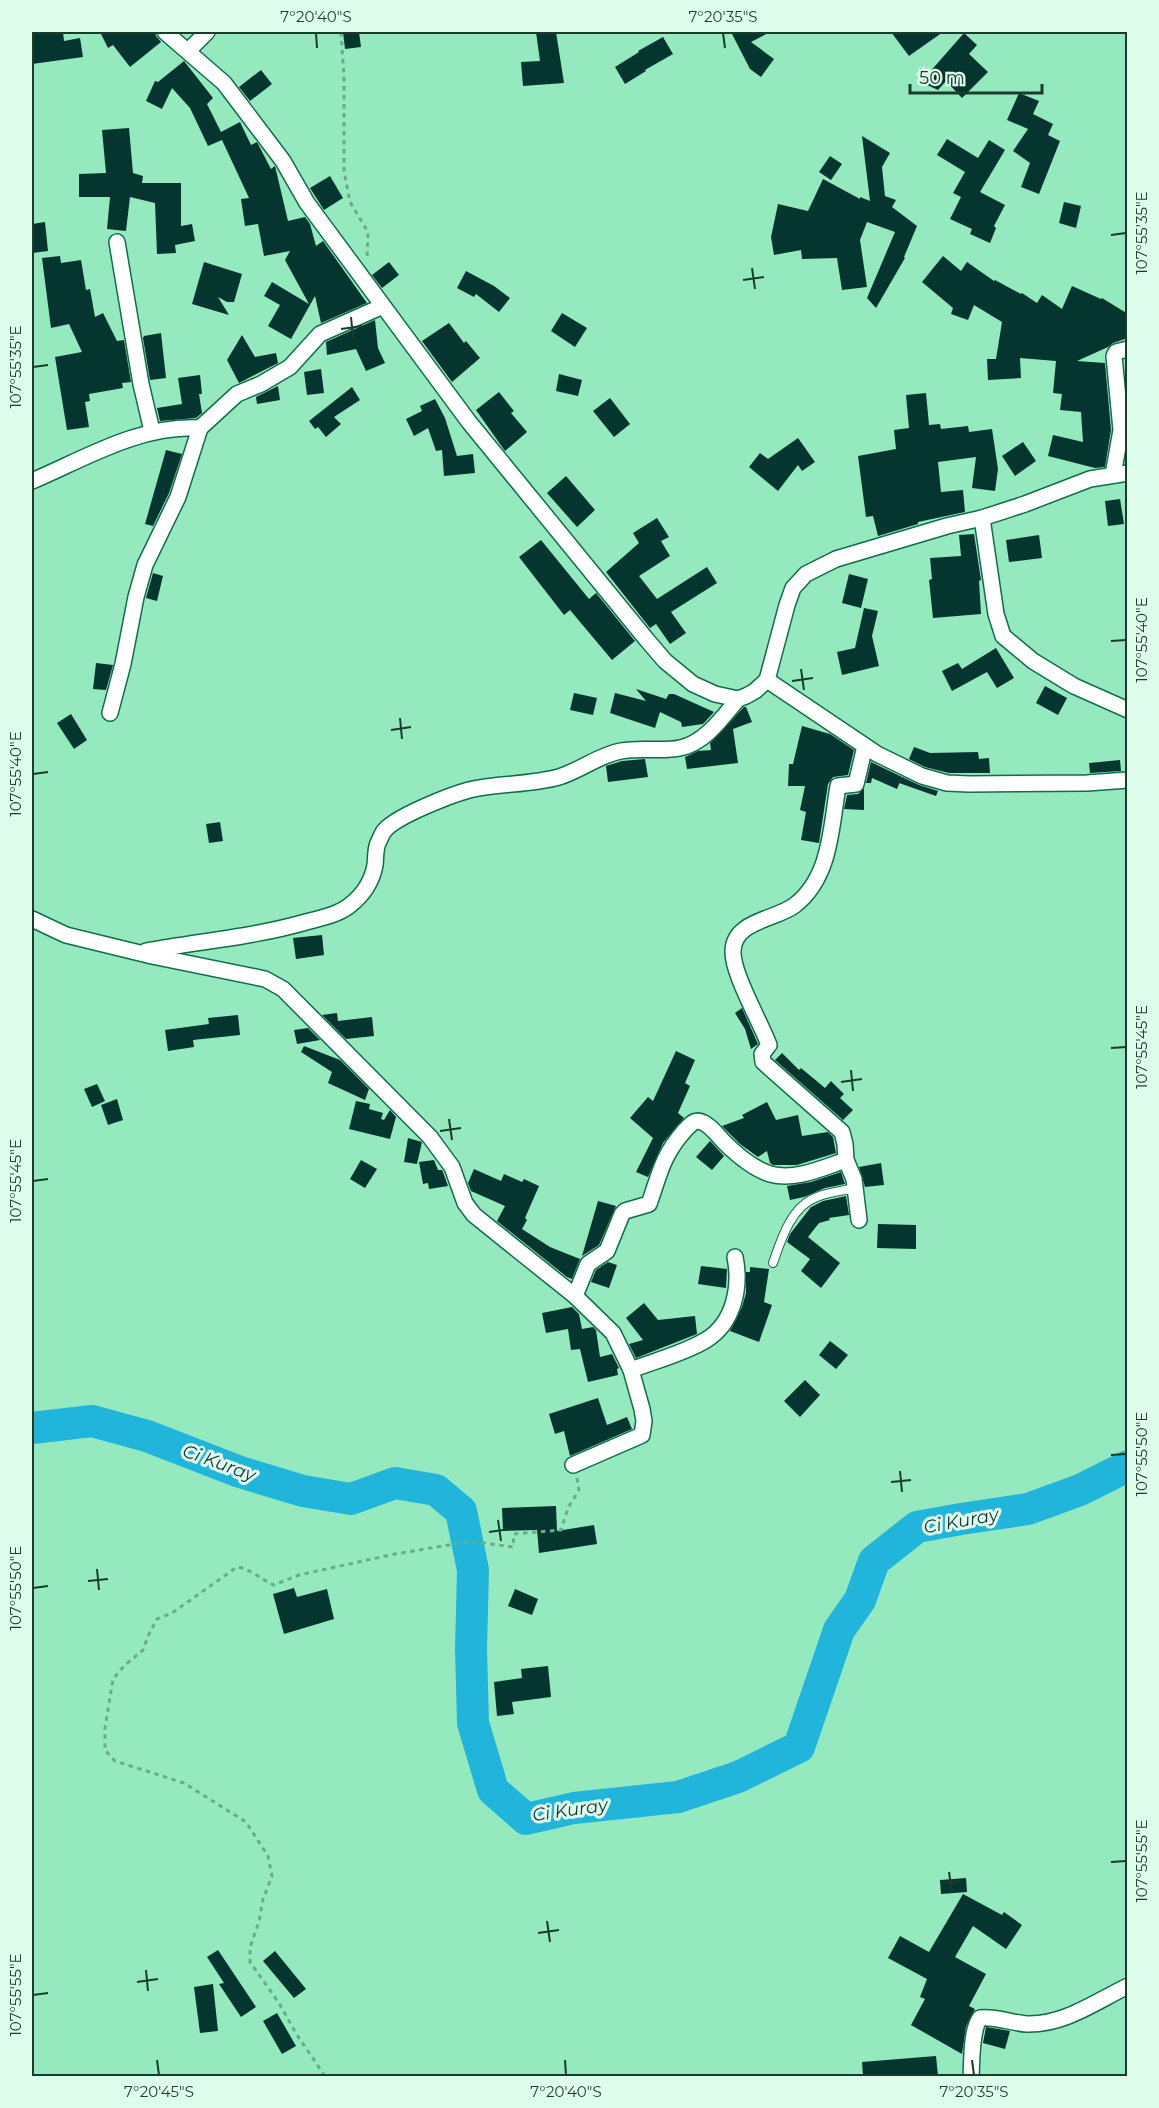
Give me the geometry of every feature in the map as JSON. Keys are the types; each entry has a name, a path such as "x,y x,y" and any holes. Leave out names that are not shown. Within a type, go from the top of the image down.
{"street":[{"path":"165,32 224,83 283,161 307,204 469,422 666,661 693,684 715,694 738,699"},
{"path":"188,51 207,32"},
{"path":"117,242 141,384 152,431"},
{"path":"110,713 123,664 135,597 142,576 178,497 201,428 237,394 261,384 290,367 320,334 383,306"},
{"path":"139,953 195,942 253,935 331,915 348,907 369,884 377,846 384,831 407,815 469,790 559,777 621,751 681,748 703,736 738,699 755,692 767,680 793,588 806,574 823,564 845,556 982,518 1026,504 1081,482 1120,474 1121,430 1113,356 1116,352 1128,349"},
{"path":"32,481 123,441 152,431 171,428 201,428"},
{"path":"982,518 996,614 1003,636 1033,661 1074,686 1128,711"},
{"path":"767,680 877,754 911,772 947,783 1068,784 1128,780"},
{"path":"859,1220 852,1172 846,1160 842,1132 764,1062 762,1054 768,1046 761,1024 736,969 733,953 734,941 741,931 794,906 811,889 828,852 838,786 856,784 865,746"},
{"path":"32,919 66,935 139,953 265,979 283,989 430,1137 452,1167 465,1203 474,1215 575,1296 613,1333 631,1370 642,1409 644,1421 642,1435 573,1465"},
{"path":"575,1296 588,1264 607,1251 622,1214 649,1204 663,1160 672,1144 692,1122 705,1123 727,1145 757,1168 769,1173 788,1176 801,1174 846,1160"},
{"path":"631,1370 704,1341 720,1328 733,1305 737,1290 738,1273 735,1257"},
{"path":"971,2076 973,2046 980,2018 1027,2024 1056,2021 1128,1986"}],"lane":[{"path":"773,1263 785,1230 800,1209 817,1197 855,1188"}],"path":[{"path":"341,32 344,78 344,171 350,202 368,232 366,284"},
{"path":"326,2076 297,2035 279,2002 250,1962 250,1947 272,1876 267,1856 246,1822 219,1804 184,1783 115,1761 105,1750 105,1728 113,1679 143,1650 147,1636 158,1619 172,1613 237,1567 274,1585 310,1573 395,1554 476,1542 513,1547 514,1534 561,1530 568,1508 579,1490 573,1465"}],"building":[{"path":"32,32 63,32 64,41 80,38 83,57 32,64"},
{"path":"100,32 155,32 161,42 130,67 113,45 108,48"},
{"path":"343,32 359,32 361,47 345,49"},
{"path":"536,32 556,32 564,83 523,86 521,62 540,61"},
{"path":"731,32 770,32 751,42 774,59 761,77 750,69"},
{"path":"891,32 943,32 909,56"},
{"path":"964,33 977,45 969,54 988,72 962,98 946,81 938,90 921,82"},
{"path":"663,37 673,54 625,84 615,67"},
{"path":"184,61 213,98 207,104 221,132 240,122 251,145 257,142 271,169 275,166 288,221 305,217 310,224 316,246 323,241 367,303 321,323 315,296 291,339 268,326 280,305 264,296 272,282 309,304 285,260 290,251 264,256 258,224 245,226 241,199 249,198 222,140 208,146 190,108 172,88 162,109 146,101 155,81 158,82"},
{"path":"261,70 272,84 250,101 239,87"},
{"path":"1019,93 1039,101 1033,114 1053,124 1048,135 1060,141 1039,194 1021,187 1030,163 1013,151 1028,129 1007,120"},
{"path":"129,128 133,173 143,176 142,183 181,183 181,226 192,224 195,241 175,245 176,253 157,254 155,203 130,197 126,231 107,229 110,197 79,197 79,174 106,173 102,130"},
{"path":"862,136 890,153 882,167 885,196 896,200 892,207 917,226 905,258 876,308 867,298 895,232 867,222 860,240 867,287 842,290 837,258 802,259 801,250 774,255 771,237 778,204 808,211 823,179 860,199 860,197 870,201"},
{"path":"947,139 978,158 989,140 1005,150 980,192 1005,205 994,226 996,228 990,243 970,234 972,229 950,219 961,197 953,193 965,172 937,155"},
{"path":"830,156 842,164 831,180 819,172"},
{"path":"330,176 343,198 324,210 310,188"},
{"path":"1064,202 1081,206 1076,228 1059,223"},
{"path":"45,222 48,251 32,253 32,224"},
{"path":"60,256 61,263 81,260 86,290 90,289 95,317 103,313 117,341 124,340 131,382 122,383 123,388 89,394 90,401 85,402 89,427 67,430 55,357 82,352 69,324 51,328 42,258"},
{"path":"943,256 961,271 967,262 994,281 1022,293 1037,303 1042,295 1062,309 1072,286 1102,298 1128,314 1128,338 1077,361 1105,363 1111,430 1105,467 1095,468 1048,456 1053,435 1083,442 1081,412 1060,410 1062,394 1053,393 1056,361 1020,358 1021,378 988,380 987,359 996,359 1002,322 974,305 968,320 951,314 953,308 922,282"},
{"path":"204,262 242,274 234,302 227,302 218,297 229,315 192,304"},
{"path":"389,262 399,275 382,288 372,275"},
{"path":"466,271 494,286 510,298 499,312 476,294 474,297 457,288"},
{"path":"562,313 587,328 575,347 551,331"},
{"path":"375,320 378,348 385,363 366,371 356,349 327,355 326,342"},
{"path":"449,323 464,343 466,341 480,358 452,382 422,341"},
{"path":"161,333 166,378 150,380 143,338"},
{"path":"242,335 255,357 276,353 278,363 239,383 227,360"},
{"path":"321,369 324,393 307,395 304,372"},
{"path":"559,374 582,380 578,396 556,391"},
{"path":"200,375 202,394 199,394 202,413 196,418 160,421 157,408 182,404 178,378"},
{"path":"278,386 280,400 257,404 256,397"},
{"path":"352,387 360,400 334,417 341,424 326,437 309,421"},
{"path":"499,392 514,411 511,413 527,432 505,451 476,410"},
{"path":"926,393 929,425 940,424 941,429 968,426 969,432 992,429 998,469 995,491 972,488 976,457 938,462 941,492 963,490 965,512 918,522 918,524 878,536 873,516 866,517 858,456 896,449 894,430 909,428 906,395"},
{"path":"610,398 630,424 614,437 593,411"},
{"path":"435,399 445,418 457,456 473,454 475,473 444,476 442,450 436,451 428,428 414,436 406,419 422,411 420,406"},
{"path":"798,438 815,462 802,471 798,465 778,491 749,467 760,453 768,459"},
{"path":"1023,442 1036,461 1015,476 1002,456"},
{"path":"166,450 182,454 169,493 153,526 145,524"},
{"path":"566,476 595,510 577,527 547,493"},
{"path":"1120,499 1124,524 1108,526 1105,501"},
{"path":"657,518 669,537 661,541 670,556 639,576 657,599 707,567 717,583 671,612 686,633 670,644 656,624 650,628 606,572 639,543 633,533"},
{"path":"974,534 981,580 979,581 981,614 933,618 929,580 932,579 930,558 961,556 959,535"},
{"path":"1039,535 1042,558 1009,562 1006,540"},
{"path":"541,540 589,599 596,593 635,641 612,660 570,610 564,615 519,557"},
{"path":"153,573 163,576 157,601 146,598"},
{"path":"849,574 868,579 861,608 842,603"},
{"path":"864,608 878,611 872,636 879,666 842,675 837,652 855,648"},
{"path":"996,648 1014,678 997,688 987,672 952,691 942,671 958,663 962,669"},
{"path":"96,663 113,665 106,690 93,689"},
{"path":"1045,686 1067,698 1058,715 1036,703"},
{"path":"636,689 666,699 669,694 674,694 714,712 703,724 682,727 681,722 660,712 655,728 610,713 615,693 646,701"},
{"path":"574,693 597,698 593,715 570,710"},
{"path":"744,707 752,722 733,729 738,763 687,769 685,757 698,751 711,750 710,743"},
{"path":"71,714 87,740 74,749 57,723"},
{"path":"802,726 830,734 854,750 848,775 833,777 828,784 819,843 801,840 806,812 800,810 805,786 788,786 789,764 793,764"},
{"path":"914,747 930,753 978,752 979,759 989,758 990,773 949,773 925,767 909,759"},
{"path":"645,759 648,777 608,782 606,766 622,761"},
{"path":"1120,760 1121,771 1090,773 1089,763"},
{"path":"871,762 902,777 897,789 872,778 871,783 866,783"},
{"path":"902,777 938,791 936,796 899,783"},
{"path":"864,788 864,810 844,809 847,795 858,794"},
{"path":"220,822 223,841 209,843 206,824"},
{"path":"322,935 324,955 296,959 293,938"},
{"path":"742,1008 758,1044 751,1049 745,1029 735,1013"},
{"path":"337,1013 338,1021 372,1017 374,1036 346,1039 322,1015"},
{"path":"238,1015 240,1035 193,1040 194,1047 168,1051 165,1030 209,1024 208,1018"},
{"path":"308,1028 320,1040 297,1044 294,1030"},
{"path":"304,1046 340,1060 369,1089 365,1100 328,1083 332,1072 301,1052"},
{"path":"676,1051 695,1060 685,1083 690,1086 678,1113 684,1118 663,1143 648,1177 636,1172 653,1138 630,1118 648,1097 653,1101"},
{"path":"782,1053 799,1070 801,1068 825,1088 831,1081 844,1094 840,1098 853,1110 843,1120 775,1060"},
{"path":"97,1084 105,1101 92,1107 84,1089"},
{"path":"117,1099 123,1120 108,1125 101,1105"},
{"path":"356,1101 370,1104 369,1109 383,1113 381,1119 384,1120 390,1110 396,1117 390,1139 349,1129"},
{"path":"767,1102 776,1120 798,1115 802,1136 828,1132 833,1137 836,1153 797,1165 773,1165 770,1163 767,1151 758,1157 740,1144 722,1126 744,1118 742,1115"},
{"path":"408,1138 422,1142 417,1164 404,1162"},
{"path":"710,1141 724,1156 712,1170 696,1157"},
{"path":"361,1160 377,1169 365,1188 350,1179"},
{"path":"434,1160 438,1170 442,1170 448,1186 429,1189 428,1183 423,1184 419,1162"},
{"path":"881,1163 884,1185 865,1187 859,1167"},
{"path":"474,1169 501,1181 504,1174 539,1186 522,1229 550,1247 580,1259 572,1279 497,1221 505,1206 471,1191 468,1183"},
{"path":"841,1172 845,1184 790,1200 787,1186 811,1182"},
{"path":"846,1196 849,1215 829,1218 830,1220 819,1223 808,1237 840,1263 821,1288 801,1271 810,1259 787,1242 790,1234 811,1207 823,1201"},
{"path":"598,1201 616,1206 599,1245 582,1256"},
{"path":"878,1224 916,1225 916,1249 877,1248"},
{"path":"608,1262 617,1265 609,1288 591,1282 596,1270"},
{"path":"701,1266 727,1269 726,1288 698,1284"},
{"path":"750,1267 769,1269 764,1302 772,1305 759,1342 730,1331 742,1307 746,1293 746,1272 750,1272"},
{"path":"644,1303 658,1320 695,1316 697,1334 636,1358 629,1344 643,1340 626,1318"},
{"path":"572,1307 579,1314 582,1329 593,1327 596,1330 600,1357 612,1354 619,1368 617,1369 618,1375 588,1382 580,1349 571,1350 568,1329 546,1333 542,1313"},
{"path":"830,1341 848,1355 836,1369 819,1355"},
{"path":"805,1380 820,1395 800,1417 784,1401"},
{"path":"598,1398 607,1425 627,1417 632,1429 570,1456 564,1431 555,1434 549,1414"},
{"path":"556,1506 557,1531 594,1525 597,1544 539,1553 537,1530 503,1531 502,1508"},
{"path":"294,1588 297,1597 327,1589 334,1619 284,1634 273,1594"},
{"path":"515,1589 538,1599 532,1615 508,1606"},
{"path":"548,1666 551,1697 512,1702 514,1714 497,1716 494,1682 522,1678 521,1669"},
{"path":"966,1878 967,1892 941,1894 940,1880"},
{"path":"963,1894 1002,1915 1004,1912 1022,1925 1006,1949 973,1926 955,1957 986,1974 969,2006 975,2009 966,2027 962,2054 911,2025 925,1999 920,1997 927,1979 888,1958 900,1936 929,1952"},
{"path":"218,1950 256,2007 241,2017 219,1984 224,1983 207,1957"},
{"path":"275,1951 306,1989 294,1998 263,1961"},
{"path":"213,1984 218,2031 200,2033 194,1987"},
{"path":"277,2013 296,2046 282,2054 263,2021"},
{"path":"986,2027 1010,2031 1005,2049 983,2043"},
{"path":"936,2056 938,2076 863,2076 862,2062"}],"waterway":[{"name":"Ci Kuray","path":"32,1428 92,1421 147,1436 240,1472 303,1491 351,1499 395,1483 436,1490 461,1511 473,1570 471,1649 473,1723 493,1790 526,1819 574,1808 678,1797 738,1777 799,1747 839,1630 860,1600 874,1561 917,1527 1028,1509 1080,1490 1128,1466"}]}
